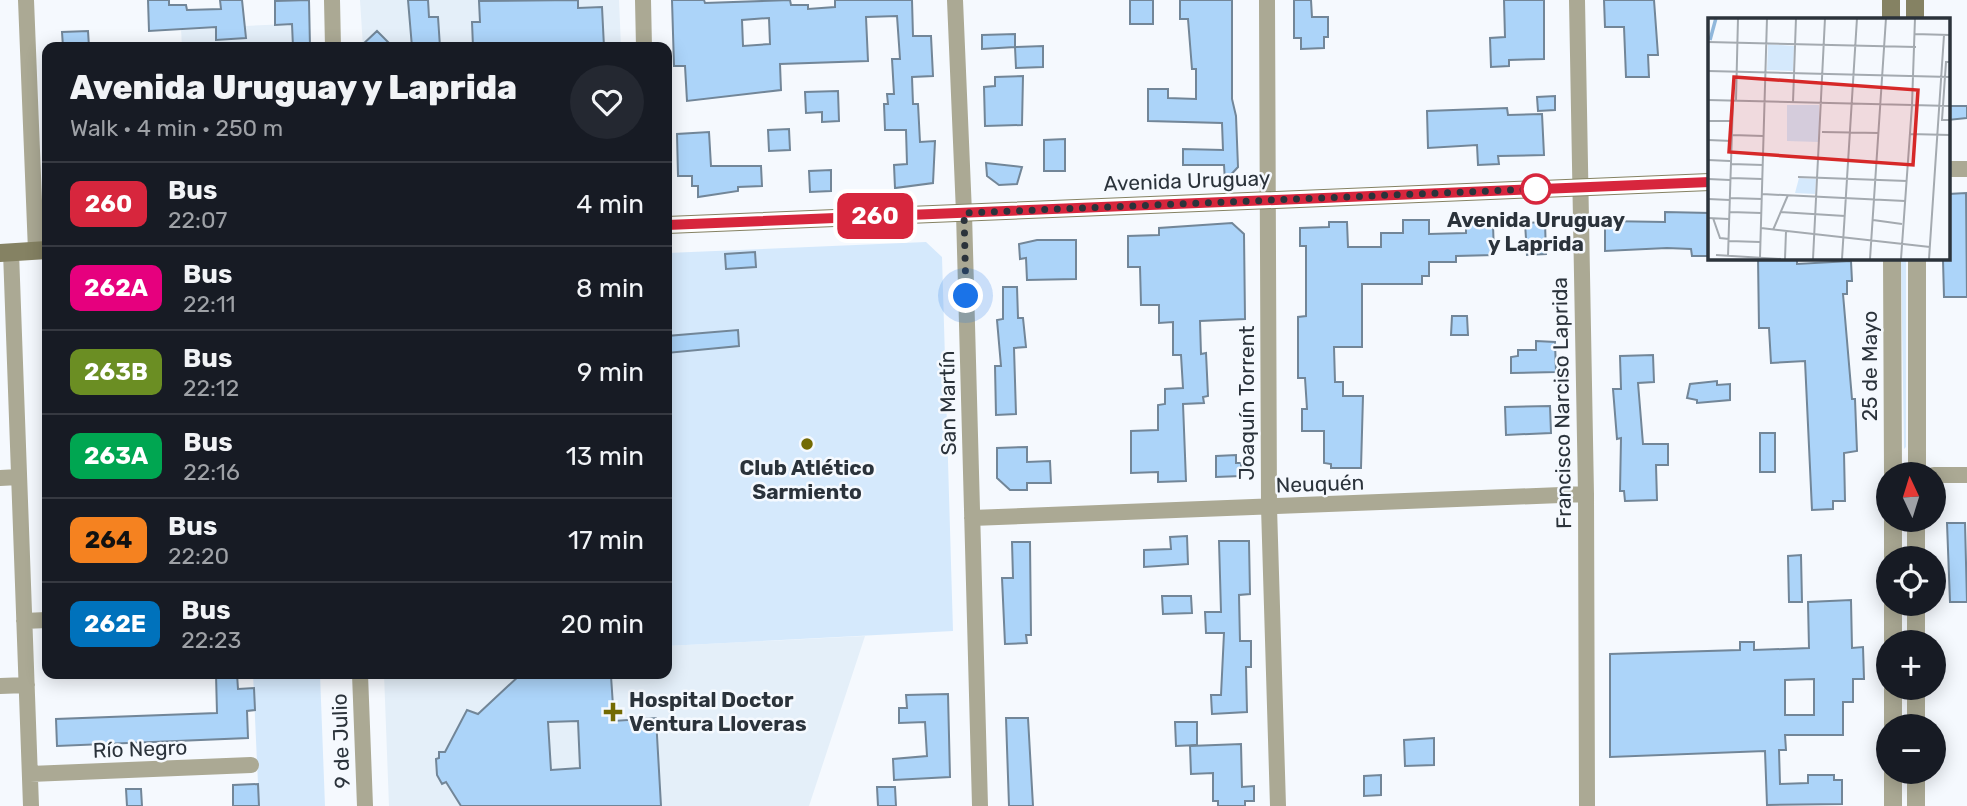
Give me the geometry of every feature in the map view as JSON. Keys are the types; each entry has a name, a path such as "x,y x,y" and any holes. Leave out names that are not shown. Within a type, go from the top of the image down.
{"main road":[{"path":"1891,0 1891,18"},
{"path":"1915,0 1915,18"},
{"name":"Avenida Uruguay","path":"672,225 1708,182"},
{"path":"5,252 41,251"}],"street":[{"path":"26,0 41,251"},
{"path":"331,0 334,42"},
{"path":"642,0 644,42"},
{"name":"San Martín","path":"955,0 964,213 980,806"},
{"name":"Joaquín Torrent","path":"1266,0 1269,507 1278,806"},
{"name":"Francisco Narciso Laprida","path":"1577,0 1578,187 1586,494 1587,806"},
{"path":"5,252 19,477 31,806"},
{"name":"25 de Mayo","path":"1892,259 1893,462"},
{"path":"1917,259 1917,462"},
{"path":"1946,475 1967,475"},
{"path":"0,478 19,477"},
{"name":"Neuquén","path":"972,518 1586,494"},
{"path":"24,621 42,620"},
{"name":"9 de Julio","path":"360,679 365,806"},
{"path":"0,686 27,685"},
{"name":"Río Negro","path":"30,774 251,765"},
{"path":"1893,784 1893,806"},
{"path":"1916,784 1916,806"}],"shaded area":[{"path":"360,0 619,0 621,42 363,42"},
{"path":"310,23 310,42 182,42 181,29"},
{"name":"Club Atlético Sarmiento","path":"926,242 942,257 953,631 672,646 672,253"},
{"path":"1901,259 1906,259 1904,449"},
{"name":"Hospital Doctor Ventura Lloveras","path":"865,636 809,806 389,806 384,679 672,679 672,646"},
{"path":"253,679 320,679 325,806 259,806"}],"building":[{"path":"148,0 169,0 169,5 186,5 187,10 221,9 220,0 242,0 246,38 216,40 216,27 149,31"},
{"path":"309,0 310,42 293,42 292,24 275,25 275,1"},
{"path":"408,0 428,0 429,17 438,17 440,42 412,42"},
{"path":"578,0 578,8 602,7 604,42 473,42 472,22 480,22 479,1"},
{"path":"672,0 704,0 705,3 790,0 791,5 808,5 808,9 835,7 835,0 912,0 913,36 931,36 933,76 912,77 913,104 918,104 920,142 935,141 933,183 895,188 894,165 907,164 906,130 885,130 884,104 888,104 887,94 894,94 892,59 900,59 897,16 866,17 868,61 780,64 781,90 687,101 685,66 674,66","holes":["769,18 770,44 743,46 742,20"]},
{"path":"1130,0 1153,0 1153,24 1130,24"},
{"path":"1180,0 1232,0 1232,99 1236,116 1238,167 1225,181 1224,165 1183,165 1183,149 1223,150 1222,123 1148,121 1148,89 1168,89 1168,98 1196,99 1196,69 1192,69 1188,19 1180,19"},
{"path":"1294,0 1311,0 1312,17 1328,17 1328,37 1324,37 1324,48 1301,49 1301,38 1294,38"},
{"path":"1504,0 1544,0 1544,59 1509,60 1509,66 1491,67 1490,38 1505,37"},
{"path":"1604,0 1654,0 1658,55 1648,55 1649,77 1626,77 1624,27 1605,27"},
{"path":"88,31 89,42 63,42 62,32"},
{"path":"377,31 388,42 365,42"},
{"path":"1015,34 1015,47 982,49 982,35"},
{"path":"1043,46 1043,67 1016,68 1015,47"},
{"path":"1023,76 1022,125 985,126 984,87 995,86 995,77"},
{"path":"838,91 839,121 822,122 822,112 806,113 805,92"},
{"path":"1555,96 1555,110 1538,111 1537,97"},
{"path":"1950,106 1967,106 1967,118 1950,120"},
{"path":"1507,108 1508,115 1542,114 1544,155 1498,156 1499,164 1478,165 1477,145 1428,148 1427,111"},
{"path":"789,129 790,150 769,151 768,130"},
{"path":"709,132 711,166 761,166 762,186 738,187 738,191 698,197 698,186 692,186 692,176 678,176 677,134"},
{"path":"1065,139 1065,171 1044,171 1044,140"},
{"path":"986,163 1022,167 1017,184 999,185 987,176"},
{"path":"831,170 831,191 810,192 809,171"},
{"path":"1966,193 1967,297 1944,297 1943,260 1950,259 1950,194"},
{"path":"1665,212 1708,213 1708,256 1692,256 1691,249 1605,251 1605,221 1665,222"},
{"path":"1484,217 1484,224 1493,224 1494,255 1456,256 1456,262 1429,262 1429,276 1422,276 1422,284 1362,284 1362,347 1334,347 1335,382 1343,382 1343,396 1363,396 1361,468 1331,468 1331,464 1324,463 1324,431 1302,431 1302,409 1307,409 1305,378 1298,378 1298,317 1306,316 1306,246 1300,246 1300,228 1329,227 1329,222 1347,222 1348,247 1381,247 1381,233 1403,233 1403,220 1429,220 1429,234 1466,233 1466,218"},
{"path":"1545,222 1546,254 1527,255 1525,223"},
{"path":"1232,223 1244,234 1245,319 1200,321 1201,354 1206,353 1208,396 1203,397 1204,403 1183,404 1186,481 1158,482 1158,472 1131,473 1131,431 1158,430 1158,405 1165,404 1165,389 1183,388 1181,355 1173,355 1173,322 1159,323 1159,305 1141,305 1140,267 1128,267 1128,236 1159,235 1159,228"},
{"path":"1037,240 1076,240 1076,279 1027,280 1026,258 1020,259 1019,244"},
{"path":"755,252 756,267 726,269 725,254"},
{"path":"1758,259 1797,259 1797,264 1851,261 1852,281 1847,281 1847,294 1843,294 1852,399 1855,399 1857,451 1844,453 1845,501 1833,501 1833,509 1812,510 1805,361 1771,363 1769,328 1759,328"},
{"path":"1003,287 1017,287 1018,318 1023,318 1026,347 1014,348 1016,414 996,415 995,366 1001,366 997,320 1003,319"},
{"path":"1452,316 1467,316 1468,335 1451,335"},
{"path":"738,330 739,346 672,353 672,336"},
{"path":"1536,341 1555,342 1556,372 1511,373 1511,357 1518,356 1518,350 1536,350"},
{"path":"1653,355 1654,382 1638,383 1643,444 1668,444 1668,465 1656,465 1657,500 1625,501 1624,491 1620,491 1621,438 1617,439 1613,389 1621,389 1620,356"},
{"path":"1717,381 1717,385 1730,384 1730,400 1697,403 1697,400 1687,398 1690,384"},
{"path":"1550,406 1551,433 1506,435 1505,407"},
{"path":"1760,433 1775,433 1775,472 1760,472"},
{"path":"1027,447 1027,462 1050,461 1051,483 1027,483 1027,490 1010,490 997,478 997,448"},
{"path":"1236,455 1236,463 1241,463 1241,476 1216,477 1216,456"},
{"path":"1947,523 1965,523 1967,602 1950,602"},
{"path":"1187,536 1188,564 1144,567 1144,550 1171,549 1170,537"},
{"path":"1219,541 1249,541 1250,594 1239,595 1240,641 1251,641 1251,667 1246,667 1247,712 1212,714 1211,695 1221,695 1224,633 1206,633 1205,612 1221,612"},
{"path":"1012,542 1030,542 1031,635 1026,635 1027,643 1005,644 1002,578 1013,578"},
{"path":"1801,555 1802,602 1789,602 1788,556"},
{"path":"1162,596 1191,596 1192,613 1163,614"},
{"path":"1851,600 1852,648 1863,647 1864,679 1853,679 1853,702 1843,702 1843,735 1785,735 1786,750 1779,750 1780,784 1808,783 1808,775 1834,775 1834,780 1842,780 1842,804 1767,805 1765,751 1610,757 1610,654 1740,650 1740,642 1754,642 1754,650 1809,648 1808,602","holes":["1814,679 1814,715 1785,715 1785,680"]},
{"path":"216,679 237,679 238,689 254,688 255,710 247,711 248,738 57,746 56,719 217,713"},
{"path":"516,679 611,679 614,721 656,718 661,806 461,806 446,782 442,784 437,775 436,759 439,758 439,752 445,752 467,710 478,714","holes":["578,721 580,768 551,770 548,722"]},
{"path":"948,694 950,777 894,780 893,759 927,756 925,722 899,723 899,708 907,708 906,695"},
{"path":"1006,718 1028,718 1033,806 1009,806"},
{"path":"1175,722 1197,722 1197,745 1176,746"},
{"path":"1434,738 1434,765 1405,766 1404,740"},
{"path":"1241,744 1242,787 1254,786 1254,801 1245,801 1245,806 1218,806 1218,801 1213,801 1213,773 1191,774 1190,746"},
{"path":"1381,775 1381,795 1364,796 1364,776"},
{"path":"258,784 259,806 233,806 233,785"},
{"path":"877,787 895,787 896,806 878,806"},
{"path":"126,789 141,789 142,806 127,806"}],"bus line":[{"name":"260","path":"672,225 1708,182"}],"place":[{"name":"Avenida Uruguay y Laprida","path":"1536,189"},
{"name":"Club Atlético Sarmiento","path":"807,444"},
{"name":"Hospital Doctor Ventura Lloveras","path":"613,712"}],"route":[{"path":"966,296 964,213 1536,189"}]}
